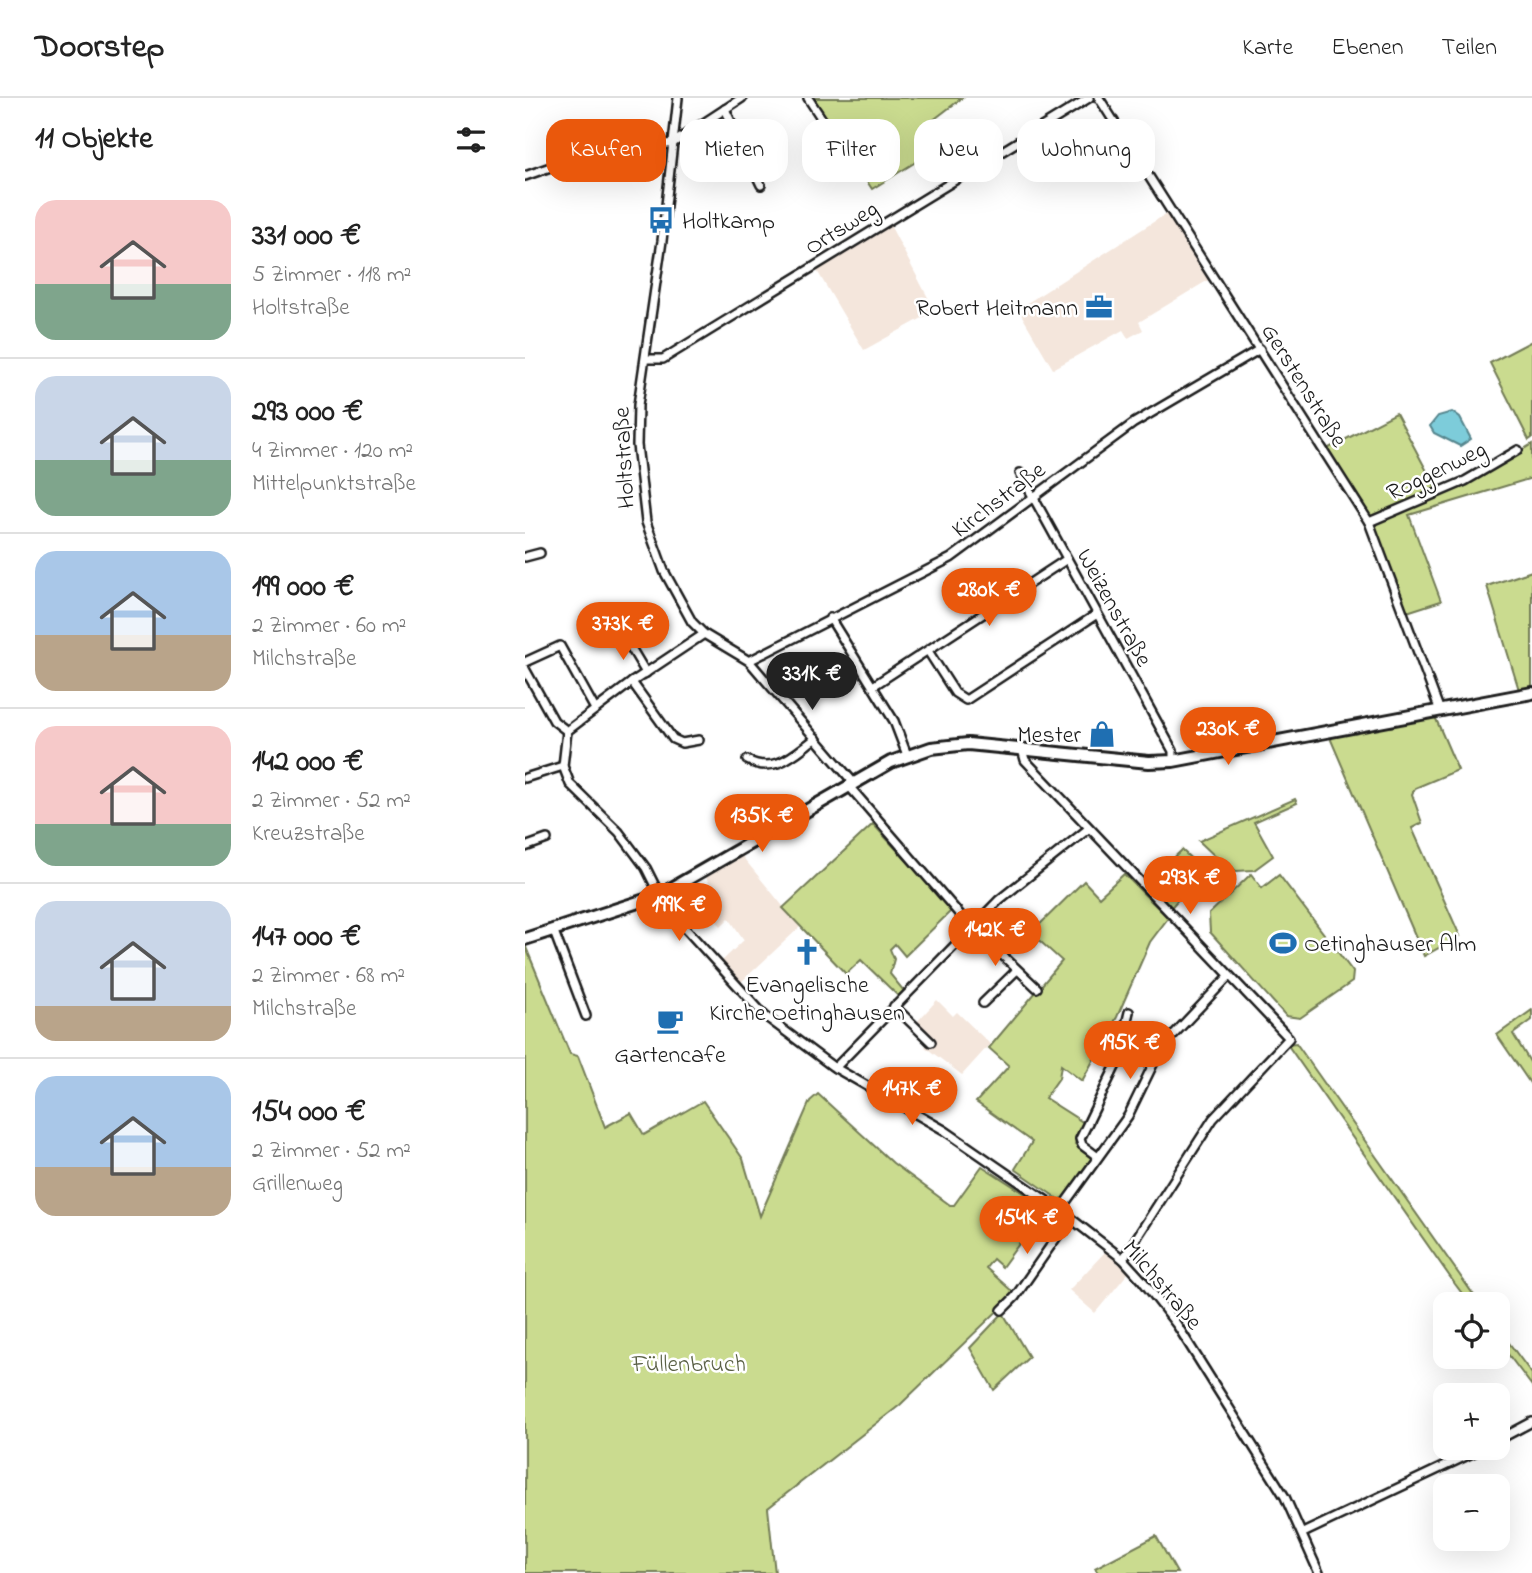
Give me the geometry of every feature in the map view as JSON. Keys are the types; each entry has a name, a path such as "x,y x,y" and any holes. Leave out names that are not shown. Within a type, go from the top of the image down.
{"street":[{"name":"Holtstraße","path":"678,98 638,405 637,445 646,522 675,593 692,622 705,634 749,661 972,927 1037,988"},
{"path":"525,176 573,159 673,143 742,98"},
{"path":"808,98 822,119"},
{"name":"Ortsweg","path":"646,359 663,359 1089,98"},
{"name":"Gerstenstraße","path":"1099,98 1369,522 1440,711"},
{"path":"725,109 761,185"},
{"name":"Kirchstraße","path":"749,661 951,558 1134,423 1259,349"},
{"name":"Roggenweg","path":"1369,522 1465,481 1518,450"},
{"name":"Weizenstraße","path":"1020,473 1173,751 1173,761"},
{"path":"525,557 540,553"},
{"path":"873,686 1067,559"},
{"path":"928,651 955,693 966,700 1097,614"},
{"path":"830,618 894,720 907,755"},
{"path":"525,778 563,766 567,731 632,682 705,634"},
{"path":"624,636 646,673"},
{"path":"525,662 560,646 595,709"},
{"path":"525,669 554,721 567,731"},
{"path":"632,682 673,739 685,743 699,740"},
{"path":"526,935 660,895 850,784 907,755 951,744 1149,762 1173,761 1532,693"},
{"path":"747,760 762,766 773,766 816,738"},
{"path":"1022,749 1025,760 1087,829 1289,1038 1213,1119 1123,1259"},
{"name":"Milchstraße","path":"563,766 574,790 631,846 665,906 765,1016 835,1068 944,1130 1060,1210 1123,1259 1152,1293 1191,1348 1279,1487 1303,1533 1319,1573"},
{"path":"835,1068 999,900 1087,829"},
{"path":"525,847 547,839"},
{"path":"553,929 586,1016"},
{"path":"983,1003 1017,970"},
{"path":"1060,1210 1128,1116 1161,1048 1229,976"},
{"path":"894,1006 932,1042"},
{"path":"1098,1157 1082,1145 1080,1139 1118,1063 1129,1012"},
{"path":"1002,1310 1015,1297 1070,1218"},
{"path":"1510,1434 1532,1422"},
{"path":"1303,1533 1457,1460"}],"shaded area":[{"path":"1169,212 1210,279 1139,322 1143,330 1128,338 1123,330 1053,369 1018,309"},
{"path":"886,224 890,225 935,311 864,350 816,269"},
{"path":"741,855 800,927 740,983 722,961 744,940 729,918 721,926 702,905 713,891 705,875"},
{"path":"937,1000 953,1016 957,1012 990,1044 962,1075 925,1047 933,1038 916,1023"},
{"path":"1105,1252 1129,1272 1095,1313 1069,1290"}],"green space":[{"path":"812,98 962,98 935,119 914,119 914,163 900,172 900,119 826,119"},
{"path":"867,182 883,182 872,189"},
{"path":"1532,341 1532,438 1529,440 1490,363"},
{"path":"1396,413 1437,490 1371,518 1327,449"},
{"path":"1532,444 1532,478 1409,515 1441,601 1407,612 1374,524 1467,484"},
{"path":"1532,571 1532,688 1519,690 1487,586"},
{"path":"1432,716 1436,719 1458,770 1415,788 1412,794 1422,823 1412,828 1460,936 1424,956 1331,740 1333,735"},
{"path":"1295,799 1297,803 1254,822 1273,856 1254,870 1236,871 1233,868 1224,874 1218,864 1219,860 1199,841"},
{"path":"873,824 952,910 905,956 895,944 890,949 894,959 890,974 904,991 898,996 861,960 846,974 783,908"},
{"path":"1182,850 1203,870 1169,910 1144,886"},
{"path":"1124,874 1168,918 1150,942 1117,1017 1082,1081 1061,1065 1059,1078 1045,1098 1084,1123 1075,1144 1093,1158 1061,1201 1015,1169 1032,1142 976,1102 1009,1066 989,1048 1062,961 1031,933 1084,881 1099,897"},
{"path":"1251,874 1262,888 1279,875 1353,972 1352,982 1300,1018 1286,1016 1210,932 1209,914"},
{"name":"Füllenbruch","path":"525,945 570,1054 578,1056 605,1127 631,1113 644,1135 703,1101 743,1159 760,1216 810,1101 818,1094 893,1163 950,1205 954,1205 982,1166 1046,1207 1002,1267 993,1259 986,1268 1014,1293 1012,1297 900,1405 768,1508 775,1573 525,1573"},
{"path":"1532,1010 1532,1020 1513,1034 1532,1065 1532,1086 1497,1035"},
{"path":"1296,1043 1472,1292 1461,1292 1455,1284 1287,1044"},
{"path":"1003,1313 1029,1357 994,1390 970,1348"},
{"path":"1510,1344 1532,1374 1532,1386 1510,1357"},
{"path":"1156,1536 1177,1573 1098,1573 1095,1568"}],"water":[{"path":"1452,412 1460,418 1471,439 1460,446 1434,433 1430,426 1438,416"}],"place":[{"name":"Holtkamp","path":"661,220"},
{"name":"Robert Heitmann","path":"1099,307"},
{"name":"Mester","path":"1102,734"},
{"name":"Oetinghauser Alm","path":"1283,943"},
{"name":"Evangelische Kirche Oetinghausen","path":"807,952"},
{"name":"Gartencafe","path":"670,1021"}]}
